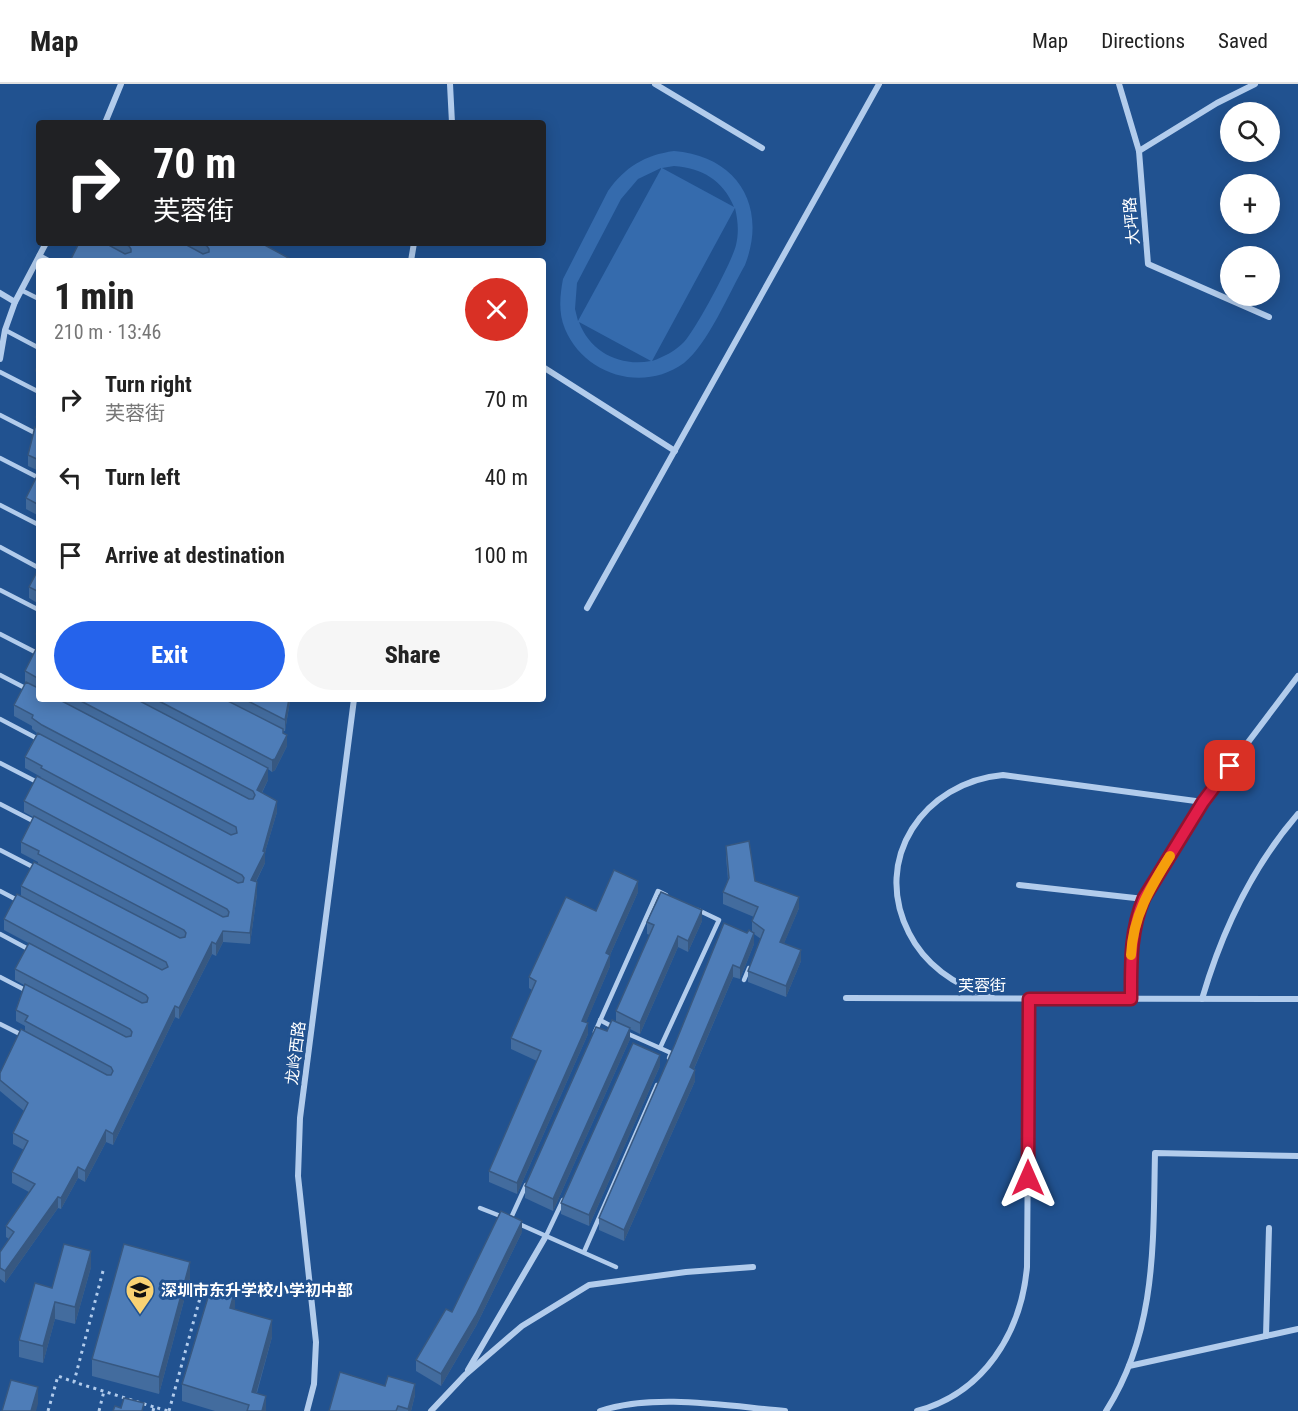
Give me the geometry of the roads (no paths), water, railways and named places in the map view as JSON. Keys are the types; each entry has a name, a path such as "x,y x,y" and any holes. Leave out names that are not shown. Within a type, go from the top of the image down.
{"street":[{"path":"106,120 121,84"},
{"path":"450,84 452,120"},
{"path":"655,84 762,148"},
{"path":"586,608 879,84"},
{"name":"大坪路","path":"1119,84 1139,151 1148,264 1269,317"},
{"path":"1139,151 1217,103 1255,84"},
{"path":"37,258 44,246"},
{"path":"0,359 5,330 15,302 36,261"},
{"path":"0,293 15,302"},
{"path":"546,368 675,450"},
{"path":"1131,999 1132,939 1144,898 1203,802 1298,676"},
{"name":"龙岭西路","path":"307,1411 314,1384 316,1342 298,1176 300,1118 354,702"},
{"path":"993,998 959,985 937,968 918,948 903,920 897,889 900,858 912,829 932,804 957,786 987,776 1003,775 1203,802"},
{"path":"1202,999 1222,937 1236,908 1269,852 1298,814"},
{"path":"1019,885 1144,898"},
{"name":"芙蓉街","path":"846,998 1298,999"},
{"path":"916,1411 940,1403 985,1369 1007,1339 1022,1304 1028,1267 1029,999"},
{"path":"1106,1411 1129,1366 1143,1325 1152,1270 1155,1153 1298,1156"},
{"path":"1266,1336 1269,1228"},
{"path":"465,1375 546,1236"},
{"path":"431,1411 465,1375 522,1326 589,1285 686,1272 753,1267"},
{"path":"1129,1366 1298,1329"},
{"path":"600,1411 656,1401 785,1411"}],"lane":[{"path":"39,255 44,258"},
{"path":"21,290 36,298"},
{"path":"5,330 36,346"},
{"path":"0,372 36,390"},
{"path":"0,415 36,433"},
{"path":"0,458 36,476"},
{"path":"0,505 36,523"},
{"path":"0,548 36,566"},
{"path":"0,590 36,608"},
{"path":"0,634 36,652"},
{"path":"0,675 29,690"},
{"path":"0,719 42,741"},
{"path":"0,763 42,785"},
{"path":"0,804 41,826"},
{"path":"0,850 40,871"},
{"path":"0,891 20,902"},
{"path":"590,1041 658,891 668,896"},
{"path":"689,906 729,926"},
{"path":"660,1048 719,920"},
{"path":"0,934 31,951"},
{"path":"744,980 752,961"},
{"path":"0,977 30,992"},
{"path":"600,1020 671,1053 666,1064"},
{"path":"0,1024 30,1040"},
{"path":"632,1048 636,1037"},
{"path":"584,1252 662,1074"},
{"path":"510,1221 529,1178"},
{"path":"546,1236 565,1194"},
{"path":"480,1208 616,1267"}],"place":[{"name":"深圳市东升学校小学初中部","path":"140,1316"}]}
